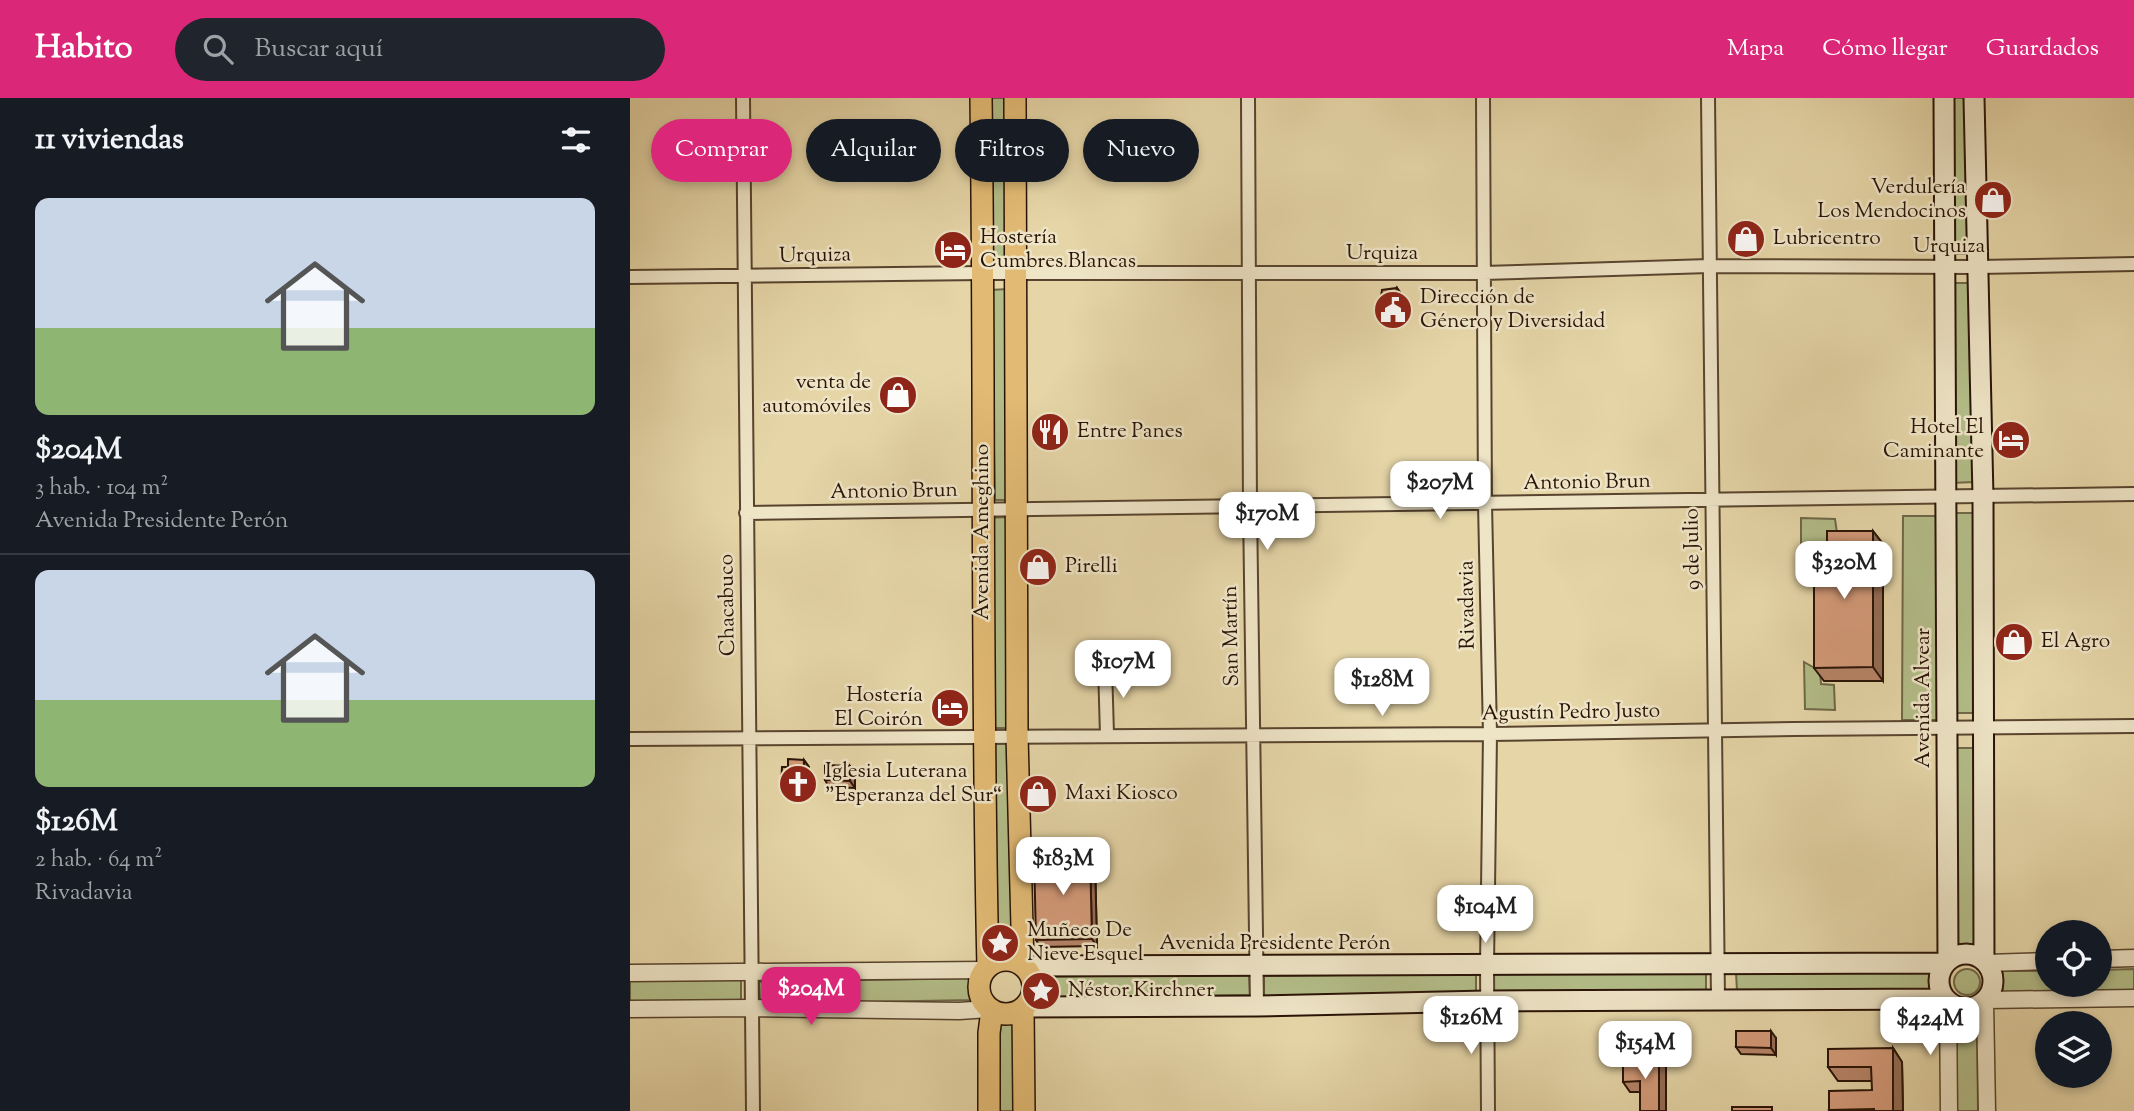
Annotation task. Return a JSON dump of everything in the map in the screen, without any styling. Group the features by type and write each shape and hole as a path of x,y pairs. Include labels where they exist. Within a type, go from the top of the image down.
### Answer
{"highway":[{"name":"Avenida Ameghino","path":"981,98 987,968"},
{"name":"Avenida Ameghino","path":"1015,98 1017,735 1023,966"},
{"path":"1003,960 1012,960 1023,966 1034,984 1030,1001 1024,1008 1007,1015 991,1010 979,993 979,984 987,968 1003,960"},
{"path":"1024,1008 1024,1111"},
{"path":"989,1111 991,1010"}],"main road":[{"name":"Avenida Alvear","path":"1944,98 1947,962"},
{"path":"1024,1008 1487,1001 1946,1000 1965,1009 1986,1001 1994,982 1985,962 1983,497 1974,98"},
{"path":"1946,1000 1939,986 1939,978 1947,962 1955,956 1969,954 1985,962"},
{"name":"Avenida Presidente Perón","path":"1023,966 1947,962"}],"street":[{"name":"Chacabuco","path":"743,98 753,1111"},
{"name":"San Martín","path":"1248,98 1252,735 1257,1006"},
{"name":"Rivadavia","path":"1483,98 1485,504 1490,734 1488,1111"},
{"name":"9 de Julio","path":"1707,98 1718,1000"},
{"name":"Urquiza","path":"630,278 983,273 1484,274 1709,266 1978,267 2134,264"},
{"name":"Antonio Brun","path":"746,513 2134,494"},
{"path":"1105,666 1107,735"},
{"name":"Agustín Pedro Justo","path":"630,739 1490,734 2134,726"},
{"path":"2112,959 2134,958"},
{"path":"1985,962 2035,961"},
{"path":"630,973 987,968"},
{"path":"1987,1111 1986,1001 2134,998"},
{"path":"1946,1000 1949,1111"},
{"path":"630,1009 991,1010"}],"green space":[{"path":"990,98 1006,98 1007,119 990,119"},
{"path":"1949,98 1971,98 1973,254 1950,254"},
{"path":"992,182 1008,182 1010,261 993,262"},
{"path":"1949,283 1971,283 1974,482 1951,483"},
{"path":"1007,289 1012,500 995,500 991,290"},
{"path":"1951,513 1973,513 1975,713 1953,713"},
{"path":"1903,516 1937,516 1937,720 1902,720"},
{"path":"1006,517 1010,728 994,728 990,518"},
{"path":"1801,518 1835,519 1837,533 1828,561 1801,548"},
{"path":"1804,662 1820,671 1821,684 1834,685 1835,710 1805,709"},
{"path":"1008,743 1012,954 996,954 991,744"},
{"path":"1952,748 1974,748 1976,947 1954,948"},
{"path":"1706,969 1706,991 1494,995 1494,973"},
{"path":"1934,969 1935,989 1737,991 1736,972"},
{"path":"1967,969 1976,973 1980,982 1976,991 1967,995 1958,991 1954,982 1958,973"},
{"path":"2134,969 2134,991 2112,991 2112,970"},
{"path":"1998,971 2035,971 2035,992 1998,993"},
{"path":"1249,973 1250,995 1038,999 1038,977"},
{"path":"1476,973 1476,994 1264,998 1264,976"},
{"path":"971,978 971,1000 760,1004 759,982"},
{"path":"741,979 741,1001 630,1003 630,981"},
{"path":"1977,1016 1978,1111 1956,1111 1955,1017"},
{"path":"996,1020 1013,1020 1014,1111 998,1111"}],"building":[{"path":"1397,288 1394,315 1378,316 1382,290"},
{"path":"1827,531 1873,531 1873,667 1814,668 1814,551 1827,551"},
{"path":"788,759 804,760 803,786 781,786 782,767 788,767"},
{"path":"825,765 850,766 850,781 825,780"},
{"path":"1090,853 1092,939 1036,940 1034,855"},
{"path":"1736,1031 1771,1031 1771,1048 1736,1047"},
{"path":"1893,1048 1893,1111 1829,1110 1829,1091 1872,1090 1871,1067 1828,1067 1828,1049"},
{"path":"1646,1055 1659,1055 1659,1111 1640,1111 1640,1081 1623,1082 1623,1061 1646,1061"},
{"path":"1732,1107 1772,1107 1772,1111 1732,1111"}],"place":[{"name":"Verdulería Los Mendocinos","path":"1993,200"},
{"name":"Lubricentro","path":"1746,239"},
{"name":"Hostería Cumbres Blancas","path":"953,250"},
{"name":"Dirección de Género y Diversidad","path":"1393,310"},
{"name":"venta de automóviles","path":"898,395"},
{"name":"Entre Panes","path":"1050,432"},
{"name":"Hotel El Caminante","path":"2011,440"},
{"name":"Pirelli","path":"1038,567"},
{"name":"El Agro","path":"2014,642"},
{"name":"Hostería El Coirón","path":"950,708"},
{"name":"Iglesia Luterana ”Esperanza del Sur“","path":"798,784"},
{"name":"Maxi Kiosco","path":"1038,794"},
{"name":"Muñeco De Nieve Esquel","path":"1000,943"},
{"name":"Néstor Kirchner","path":"1041,991"}]}
